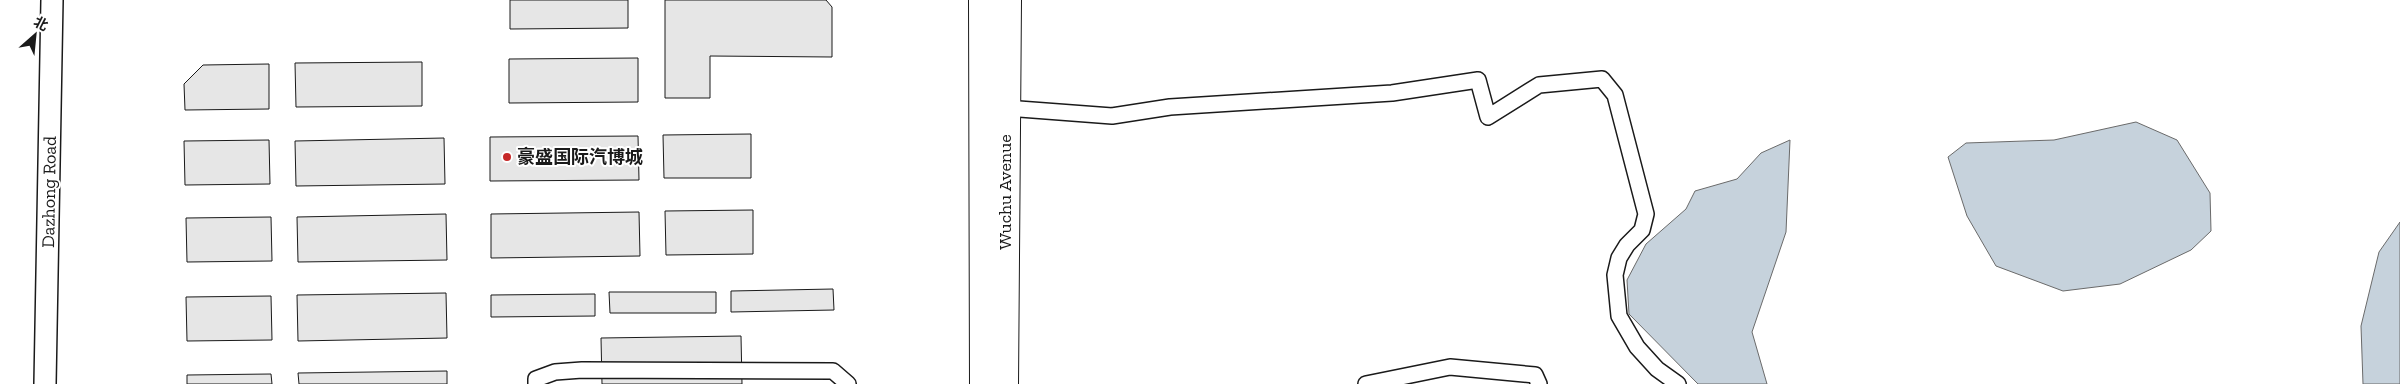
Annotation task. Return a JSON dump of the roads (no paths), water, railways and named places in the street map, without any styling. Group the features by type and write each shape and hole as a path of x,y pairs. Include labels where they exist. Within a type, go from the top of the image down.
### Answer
{"highway":[{"name":"Wuchu Avenue","path":"982,0 984,384"},
{"name":"Wuchu Avenue","path":"1004,384 1006,0"}],"street":[{"name":"Dazhong Road","path":"46,384 52,0"},
{"path":"1005,108 1112,116 1170,107 1392,93 1478,80 1488,117 1538,85 1602,79 1615,95 1646,214 1642,230 1627,245 1615,274 1619,316 1637,347 1656,369 1678,384"},
{"path":"1366,384 1450,367 1534,375 1539,384"},
{"path":"536,384 536,379 554,372 582,370 833,371 848,384"}],"place":[{"name":"豪盛国际汽博城","path":"507,157"}]}
